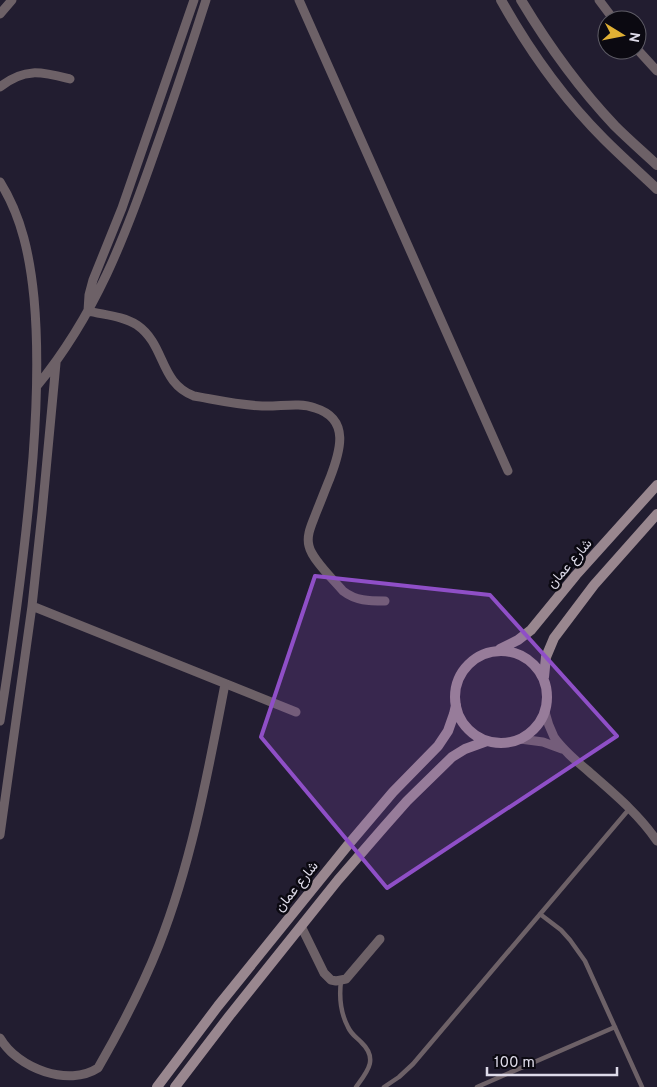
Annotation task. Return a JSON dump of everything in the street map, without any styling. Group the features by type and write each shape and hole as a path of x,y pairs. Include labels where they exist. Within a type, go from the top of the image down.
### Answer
{"main road":[{"name":"شارع عمان","path":"495,650 511,645 531,630 581,569 657,484"},
{"path":"544,678 546,657 554,638 594,585 657,514"},
{"path":"495,650 515,652 532,662 544,678 548,695 545,712 535,728 520,739 504,743 487,741 470,731 463,723 456,705 455,694 457,684 461,674 468,665 485,653 495,650"},
{"name":"شارع عمان","path":"157,1087 218,1006 342,851 393,792 438,746 448,731 456,705"},
{"name":"شارع عمان","path":"175,1087 230,1015 361,853 408,801 458,753 472,745 487,741"}],"street":[{"path":"0,14 12,0"},
{"path":"88,312 89,295 93,280 122,208 194,0"},
{"path":"37,386 56,364 68,345 88,312 115,258 178,86 206,0"},
{"path":"299,0 508,471"},
{"path":"500,0 524,40 562,91 604,139 657,189"},
{"path":"521,0 550,45 581,87 616,126 657,165"},
{"path":"646,60 657,71"},
{"path":"0,87 15,77 29,73 46,73 70,79"},
{"path":"0,182 16,213 25,242 36,321 38,353 30,501 15,625 0,721"},
{"path":"88,312 129,321 148,335 156,346 171,379 188,394 251,406 310,406 329,415 338,426 340,446 337,461 309,532 310,552 343,591 349,595 362,600 385,601"},
{"path":"0,835 32,606 56,364"},
{"path":"32,606 296,712"},
{"path":"0,1038 13,1056 30,1071 48,1080 63,1083 80,1082 88,1078 98,1068 139,991 168,922 199,815 225,684"},
{"path":"545,712 550,729 564,750 630,808 657,841"},
{"path":"520,739 543,742 564,750"},
{"path":"301,926 327,977 336,982 346,979 380,939"}],"lane":[{"path":"384,1087 399,1078 413,1064 630,808"},
{"path":"540,914 560,930 578,950 591,973 642,1087"},
{"path":"341,981 340,1001 345,1021 352,1034 364,1046 370,1060 368,1070 356,1087"},
{"path":"477,1087 615,1027"}],"highlighted area":[{"path":"315,576 490,595 617,736 387,888 261,737"}]}
